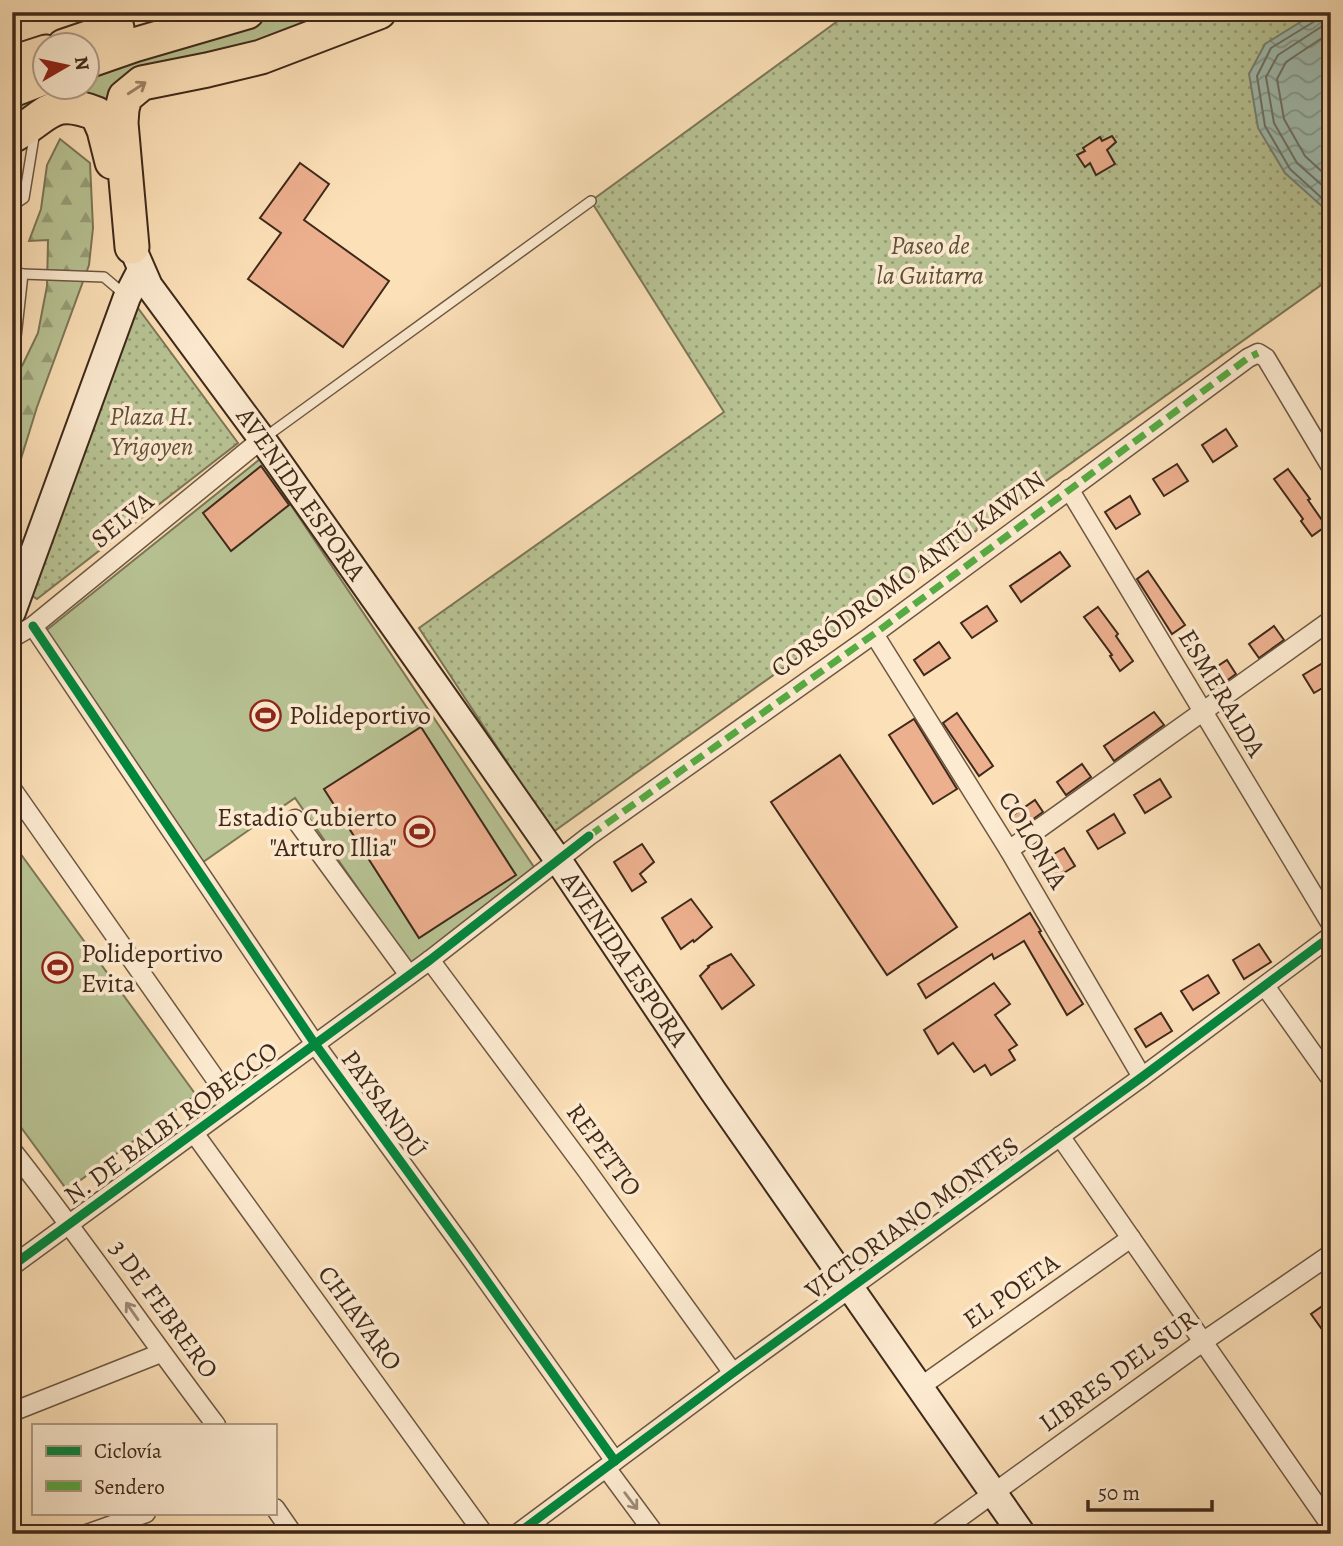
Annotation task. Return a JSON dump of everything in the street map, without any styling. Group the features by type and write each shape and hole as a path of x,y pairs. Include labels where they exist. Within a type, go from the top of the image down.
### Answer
{"highway":[{"path":"102,33 166,12"},
{"path":"102,56 247,12"},
{"path":"137,259 121,123 125,97 130,91 142,83 261,57 379,12"},
{"path":"12,63 32,57"},
{"path":"12,90 32,82"},
{"path":"25,128 53,108 85,109 97,114 104,130 137,259"}],"main road":[{"path":"23,619 137,259"},
{"name":"AVENIDA ESPORA","path":"137,259 149,286 262,439 558,860 713,1091 1022,1534"}],"street":[{"name":"CORSÓDROMO ANTÚ KAWIN","path":"589,836 874,634 1258,353 1266,358 1331,467"},
{"name":"SELVA","path":"12,638 23,619 262,439"},
{"name":"ESMERALDA","path":"1069,489 1331,923"},
{"name":"PAYSANDÚ","path":"23,619 315,1045 467,1253 655,1534"},
{"path":"1009,850 1331,620"},
{"name":"COLONIA","path":"874,634 1009,850 1142,1077"},
{"path":"12,789 233,1104"},
{"path":"295,819 409,975"},
{"name":"N. DE BALBI ROBECCO","path":"12,1266 430,960 589,836"},
{"name":"VICTORIANO MONTES","path":"517,1534 1331,936"},
{"name":"REPETTO","path":"430,960 733,1373"},
{"path":"1265,986 1331,1079"},
{"name":"CHIAVARO","path":"194,1133 484,1534"},
{"path":"1060,1136 1331,1526"},
{"name":"3 DE FEBRERO","path":"12,1150 70,1224 161,1353 215,1424"},
{"name":"EL POETA","path":"920,1387 1132,1238"},
{"name":"LIBRES DEL SUR","path":"937,1534 1204,1341 1331,1254"},
{"path":"12,1412 161,1353"},
{"path":"276,1509 293,1534"},
{"path":"86,1534 143,1514"}],"lane":[{"path":"12,206 24,198 25,128"},
{"path":"262,439 591,201"},
{"path":"12,271 23,274 104,277 127,297"},
{"path":"12,339 16,337 23,274"}],"green space":[{"path":"291,12 355,12 101,111 12,126 12,101 32,93 32,102 102,102 102,67"},
{"name":"Paseo de la Guitarra","path":"850,12 1331,12 1331,278 553,832 419,628 724,412 591,201"},
{"path":"60,139 90,163 93,228 89,265 37,407 12,488 12,373 22,366 38,333 47,286 48,240 29,241 41,209 47,165"},
{"name":"Plaza H. Yrigoyen","path":"132,300 238,443 37,599 28,593"},
{"name":"Polideportivo","path":"260,459 540,876 412,966 295,798 203,862 43,633"},
{"name":"Polideportivo Evita","path":"12,842 196,1095 67,1190 12,1115"}],"water":[{"path":"1331,12 1331,208 1325,209 1285,173 1258,128 1249,74 1265,44 1315,13"}],"building":[{"path":"1112,136 1116,142 1107,150 1115,164 1096,175 1090,163 1085,167 1077,155 1100,137 1102,141"},
{"path":"300,163 329,184 304,220 389,281 343,347 248,279 281,233 260,218"},
{"path":"1226,429 1237,446 1213,462 1202,445"},
{"path":"1177,464 1188,481 1164,496 1153,479"},
{"path":"261,466 289,505 231,551 203,513"},
{"path":"1288,469 1326,526 1312,536 1274,479"},
{"path":"1130,496 1140,514 1116,529 1105,512"},
{"path":"1060,552 1070,566 1021,602 1010,586"},
{"path":"1148,571 1185,625 1172,634 1137,579"},
{"path":"987,606 997,621 972,638 961,623"},
{"path":"1098,607 1133,661 1120,671 1110,656 1112,655 1084,617"},
{"path":"1274,626 1284,640 1259,658 1249,644"},
{"path":"939,642 950,658 924,675 914,660"},
{"path":"1331,658 1331,683 1314,693 1303,675"},
{"path":"1227,660 1236,674 1211,692 1201,677"},
{"path":"1154,712 1164,725 1114,761 1104,746"},
{"path":"957,713 993,766 979,776 943,723"},
{"path":"914,719 957,789 933,804 889,735"},
{"name":"Estadio Cubierto \"Arturo Illia\"","path":"421,727 516,875 419,938 324,789"},
{"path":"840,755 957,927 887,975 771,802"},
{"path":"1082,764 1091,777 1066,795 1057,782"},
{"path":"1160,779 1171,797 1145,813 1134,795"},
{"path":"1035,800 1043,812 1018,830 1009,818"},
{"path":"1114,814 1125,833 1098,849 1087,831"},
{"path":"642,844 654,862 640,874 646,882 632,891 614,862"},
{"path":"1064,848 1075,866 1049,882 1037,864"},
{"path":"691,899 712,927 681,949 662,918"},
{"path":"1030,913 1083,1004 1067,1015 1024,941 994,959 992,954 926,998 918,984"},
{"path":"1259,944 1271,962 1244,979 1233,960"},
{"path":"731,954 754,985 722,1009 700,976 708,966"},
{"path":"1208,975 1219,993 1193,1010 1181,991"},
{"path":"994,983 1010,1004 995,1015 1017,1045 1009,1050 1015,1060 991,1075 985,1065 974,1072 953,1043 938,1054 924,1030"},
{"path":"1161,1013 1172,1031 1146,1047 1135,1029"},
{"path":"1331,1300 1331,1342 1311,1314"}],"marked path":[{"path":"589,836 874,634 1258,353"}],"cycle path":[{"path":"33,626 315,1044 615,1461"},
{"path":"12,1266 430,960 589,836"},
{"path":"517,1534 1331,936"}],"place":[{"name":"Polideportivo","path":"266,715"},
{"name":"Estadio Cubierto \"Arturo Illia\"","path":"420,832"},
{"name":"Polideportivo Evita","path":"58,968"}]}
